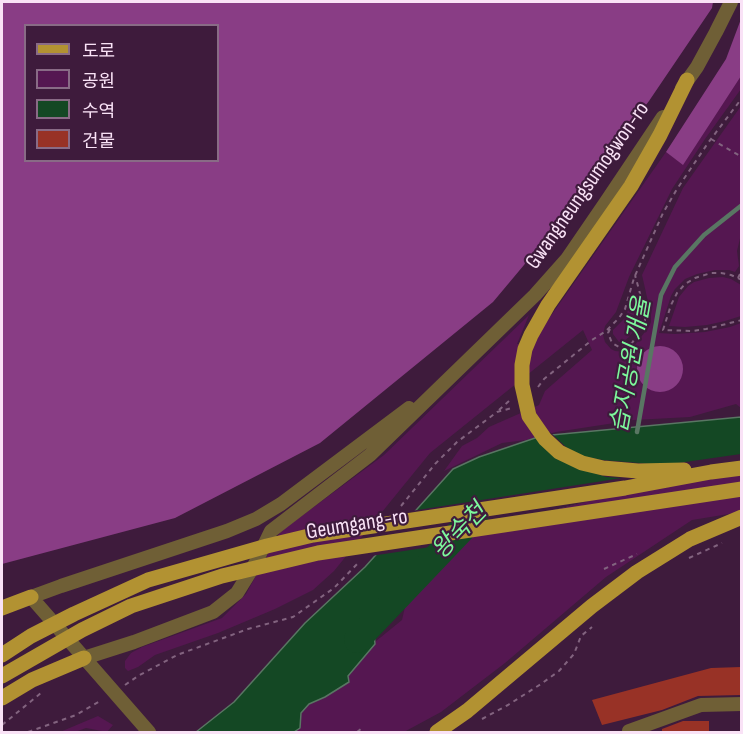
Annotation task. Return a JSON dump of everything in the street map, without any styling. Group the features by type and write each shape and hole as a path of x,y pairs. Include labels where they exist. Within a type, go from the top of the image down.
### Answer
{"main road":[{"path":"687,80 660,135 630,186 548,305 531,335 525,349 522,385 529,416 545,439 559,452 582,463 603,468 638,471 711,472"},
{"name":"Geumgang-ro","path":"2,655 31,636 148,580 267,546 313,535 625,488 741,468"},
{"name":"Geumgang-ro","path":"2,676 82,630 131,606 222,576 318,553 741,489"},
{"path":"437,732 467,711 592,606 637,572 690,539 741,517"},
{"path":"2,608 31,597"},
{"path":"2,698 32,680 84,658"}],"street":[{"name":"Gwangneungsumogwon-ro","path":"454,374 535,295 567,259 687,80 731,2"},
{"path":"149,732 31,597 227,531 255,519 281,504 454,374"},
{"path":"84,658 213,612 237,593 255,564 271,531 370,455 454,374"},
{"path":"629,732 701,705 741,704"}],"path":[{"path":"606,332 625,309 635,275 663,213 677,189 741,98"},
{"path":"711,139 741,157"},
{"path":"741,270 740,279 721,273 711,273 694,278 685,284 671,305 663,330 692,331 741,320"},
{"path":"610,327 609,338 612,343 621,348 632,343 645,324 645,312 635,275"},
{"path":"686,560 725,541"},
{"path":"479,721 542,684 559,671 574,654 581,636 599,620"},
{"path":"357,732 362,728"}],"green space":[{"path":"741,62 741,89 672,189 629,277 616,312 605,326 603,335 611,349 626,352 634,346 648,328 651,315 642,275 683,188 741,106 742,230 737,251 739,266 735,272 715,270 685,279 671,296 659,333 705,332 741,323 741,408 736,404 690,417 634,420 502,443 444,471 462,446 477,438 489,427 539,405 545,391 592,350 583,330 430,453 334,571 313,590 218,633 155,655 138,667 128,671 125,668 125,661 131,653 142,647 222,618 246,594 280,532 384,455 529,315 517,344 535,344 536,337 666,152 680,162"},
{"path":"723,277 741,285 741,316 707,325 669,326 679,297 688,286 709,278"},
{"path":"635,292 641,316 640,322 629,337 619,342 613,330 625,318"},
{"path":"741,440 741,512 692,520 606,577 505,663 441,712 404,732 264,732 402,620 414,568 463,497"},
{"path":"98,716 113,725 107,732 86,728 75,732 60,732"}],"shaded area":[{"path":"2,2 713,2 712,8 649,101 524,265 493,302 320,443 175,518 2,564"},
{"path":"741,19 741,76 683,165 666,152 726,59"},
{"path":"660,346 669,347 677,352 682,360 682,378 677,386 669,391 660,392 651,391 643,386 638,378 637,369 638,360 643,352 651,347"}],"water":[{"path":"741,417 741,459 454,536 377,612 388,619 374,634 375,644 348,676 349,682 309,704 301,713 300,728 294,732 196,732 234,702 305,623 365,567 453,469 479,457 541,436"}],"pier":[{"path":"550,432 566,447 581,456 603,460 664,465 741,454 742,462 515,520 455,539 450,544 371,556 411,511 622,478 606,477 575,466 540,433"}],"building":[{"path":"741,667 741,695 698,696 662,710 602,725 592,700 711,668"},
{"path":"683,721 709,721 709,732 662,732 662,729"}],"waterway":[{"name":"습지공원 개울","path":"637,432 661,295 675,267 704,235 742,205"},
{"name":"왕숙천","path":"357,640 475,516"}]}
